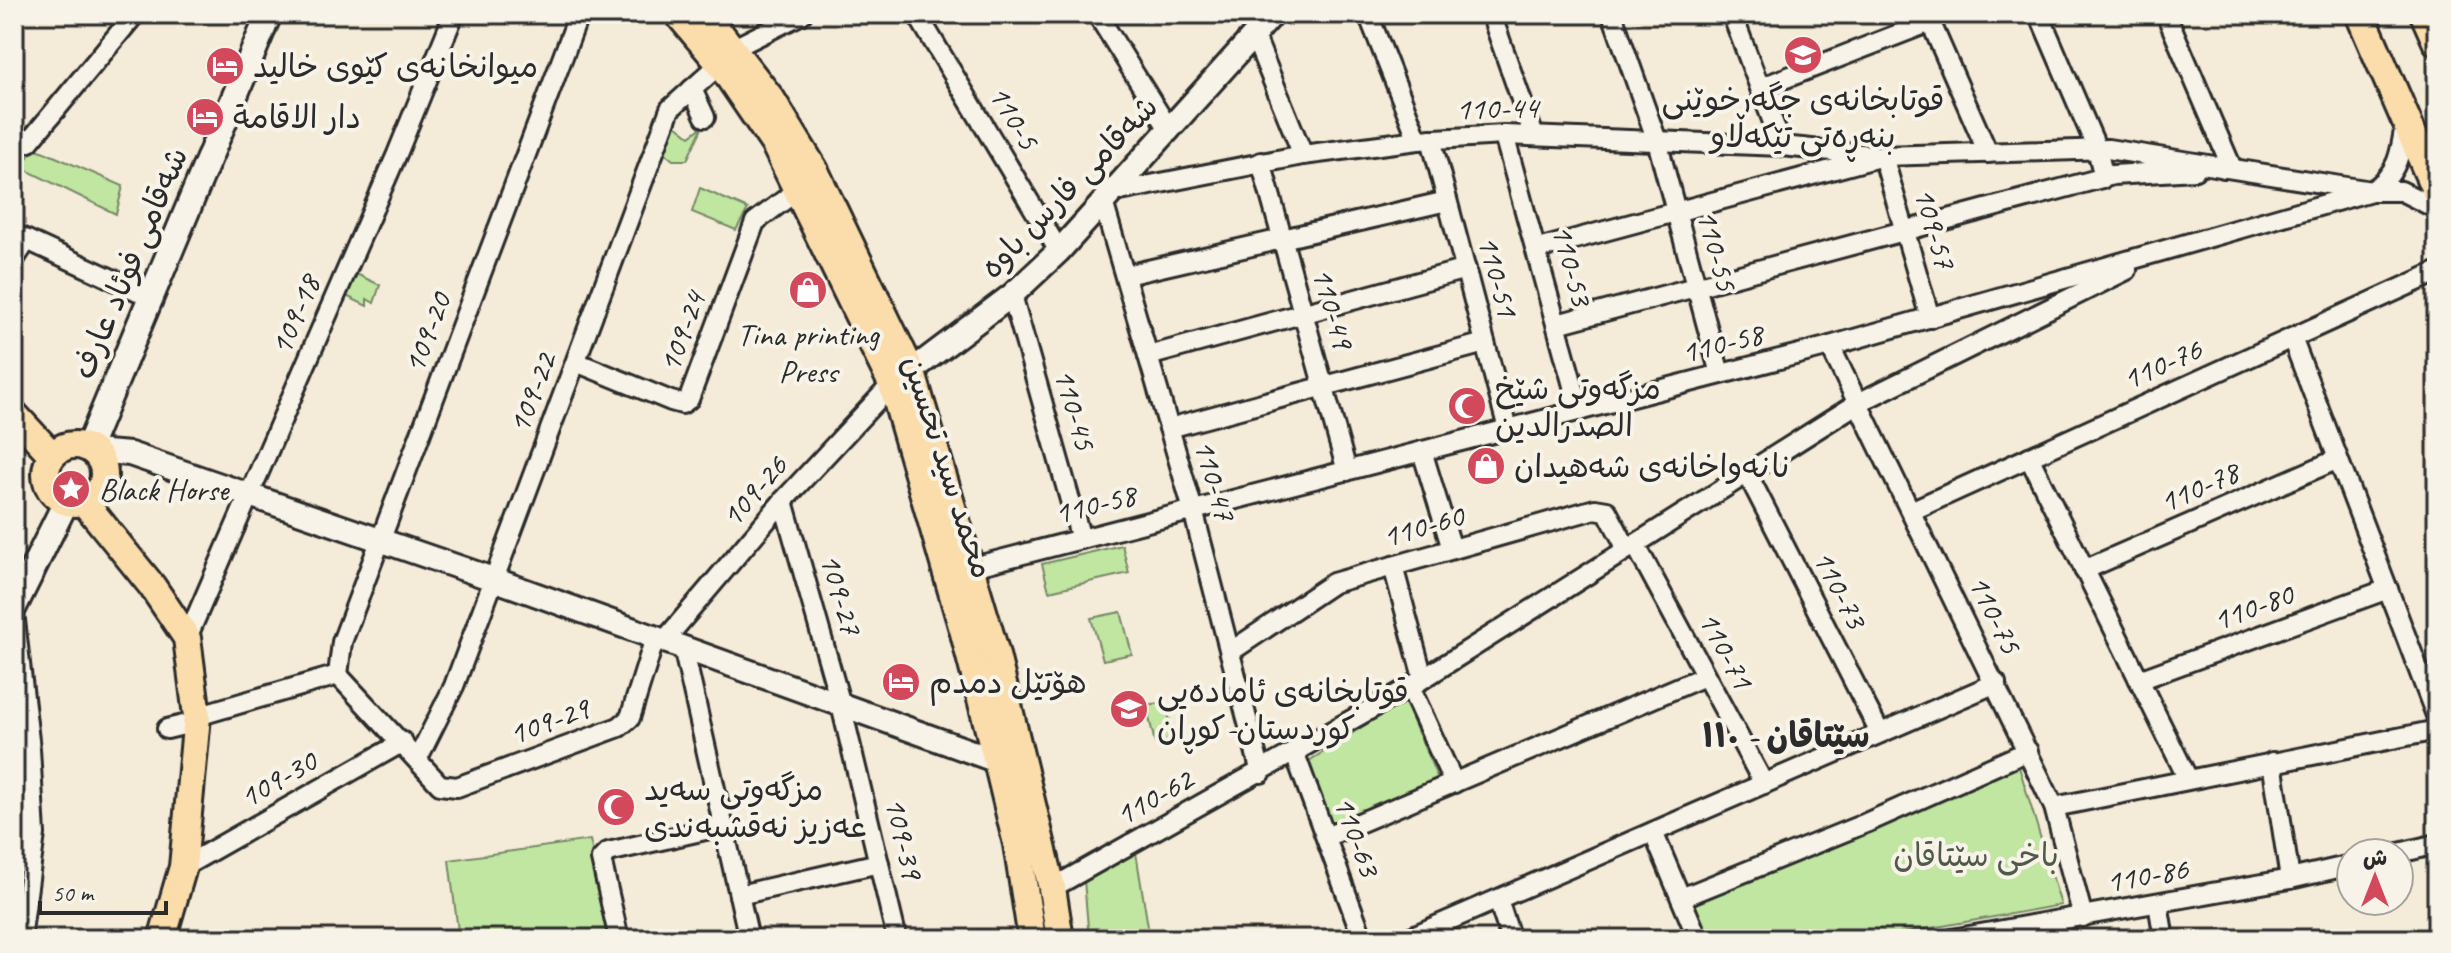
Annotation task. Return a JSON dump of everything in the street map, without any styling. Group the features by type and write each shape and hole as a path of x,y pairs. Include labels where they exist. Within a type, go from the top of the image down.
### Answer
{"highway":[{"path":"2360,14 2437,192"},
{"path":"2425,14 2437,41"}],"main road":[{"name":"شەقامی فوئاد عارف","path":"91,450 269,14"},
{"name":"محمد سید تحسین","path":"678,14 727,56 902,378 1017,844 1032,939"},
{"path":"705,14 727,56 814,169 902,378 995,651 1052,888 1060,939"},
{"path":"14,414 51,454"},
{"path":"14,609 75,502 103,484 103,466 91,450 73,445 51,454 46,469 48,486 75,502 152,586 187,638 196,719 183,867 162,939"}],"street":[{"path":"14,144 29,142 135,14"},
{"name":"109-18","path":"187,638 454,14"},
{"name":"109-20","path":"338,675 342,642 579,14"},
{"name":"109-22","path":"418,758 454,686 670,109 727,56 802,14"},
{"name":"110-5","path":"917,14 1059,251"},
{"name":"شەقامی فارس باوە","path":"902,378 1012,295 1059,251 1273,14"},
{"name":"110-51","path":"1368,14 1424,139 1447,201 1508,429"},
{"path":"1491,14 1534,136"},
{"name":"110-55","path":"1612,14 1657,141 1720,374"},
{"path":"1732,14 1782,146"},
{"path":"2039,14 2097,149 2104,178"},
{"path":"2166,14 2232,168"},
{"path":"1102,16 1170,131"},
{"path":"1760,88 1928,18 1988,153"},
{"path":"1255,37 1303,155"},
{"path":"692,89 705,117"},
{"path":"1538,249 1883,156 2097,149 2371,191 2387,180 2398,163 2406,119"},
{"name":"110-53","path":"1504,135 1538,249 1580,411"},
{"name":"110-44","path":"1110,198 1261,162 1424,139 1534,136 1782,146 1883,156"},
{"name":"109-57","path":"1883,156 1930,318"},
{"name":"110-49","path":"1261,162 1347,471"},
{"path":"1557,324 2104,178 2232,168"},
{"name":"109-24","path":"576,362 671,401 682,404 689,399 755,222 799,189"},
{"name":"110-58","path":"969,568 1830,346 2371,191 2401,191 2437,209"},
{"name":"110-47","path":"1110,198 1126,275 1193,510 1261,773"},
{"path":"1126,275 1447,201"},
{"path":"14,260 21,237 151,297"},
{"name":"110-62","path":"1052,888 1417,683 1858,403 2172,248"},
{"path":"1148,356 1466,269"},
{"name":"110-76","path":"1911,511 2437,272"},
{"name":"110-45","path":"1012,295 1081,539"},
{"path":"2054,807 2272,762 2437,719 2292,338"},
{"path":"1169,428 1485,343"},
{"name":"110-75","path":"1830,346 2054,807 2083,917"},
{"name":"109-26","path":"668,642 783,501 902,378"},
{"path":"91,450 130,454 493,579 997,761"},
{"path":"1422,451 1452,549"},
{"path":"2029,457 2188,779"},
{"name":"110-78","path":"2084,570 2338,459"},
{"name":"110-73","path":"1747,473 1880,733"},
{"name":"109-27","path":"783,501 841,705"},
{"name":"110-60","path":"1230,652 1333,583 1600,508 1610,515 1631,547"},
{"name":"110-71","path":"1631,547 1764,784"},
{"path":"1393,566 1417,683 1454,783"},
{"name":"110-80","path":"2139,680 2388,589"},
{"path":"14,609 30,749 35,834 21,939"},
{"path":"668,642 723,826 749,939"},
{"name":"109-29","path":"338,675 440,785 457,787 619,727 630,718 668,642"},
{"path":"167,729 338,675"},
{"path":"1326,837 1705,676"},
{"path":"1406,939 1996,683"},
{"name":"109-39","path":"841,705 897,939"},
{"name":"109-30","path":"183,867 403,742"},
{"path":"1681,898 1866,823 2028,751"},
{"name":"110-63","path":"1295,754 1363,939"},
{"path":"2272,762 2290,879"},
{"path":"619,939 601,859 608,852 723,826"},
{"path":"1653,832 1698,939"},
{"path":"2415,849 2437,844"},
{"path":"739,895 879,863"},
{"name":"110-86","path":"1952,939 2335,869"},
{"path":"1498,900 1511,939"},
{"path":"2158,903 2164,939"}],"green space":[{"path":"672,122 690,136 703,126 687,160 673,160 663,152"},
{"path":"35,148 123,186 116,214 20,167"},
{"path":"700,188 748,209 736,230 692,212"},
{"path":"352,272 380,285 374,303 367,299 367,306 342,294"},
{"path":"1122,545 1129,573 1049,591 1042,564"},
{"path":"1121,612 1132,654 1103,660 1091,618"},
{"path":"1404,700 1438,779 1333,827 1306,763"},
{"path":"1165,702 1175,740 1155,743 1146,705"},
{"name":"باخی سێتاقان","path":"2019,767 2061,905 1869,939 1710,939 1694,904"},
{"path":"590,840 612,939 459,939 449,860"},
{"path":"1136,853 1150,939 1089,939 1084,880"}],"place":[{"name":"قوتابخانەی جگەرخوێنی بنەڕەتی تێکەڵاو","path":"1803,55"},
{"name":"میوانخانەی کێوی خالید","path":"225,66"},
{"name":"دار الاقامة","path":"205,117"},
{"name":"Tina printing Press","path":"808,290"},
{"name":"مزگەوتی شێخ الصدرالدين","path":"1467,406"},
{"name":"نانەواخانەی شەهیدان","path":"1486,466"},
{"name":"Black Horse","path":"71,489"},
{"name":"هۆتێل دمدم","path":"901,682"},
{"name":"قوتابخانەی ئامادەیی کوردستان-کوڕان","path":"1129,709"},
{"name":"مزگەوتی سەید عەزیز نەقشبەندی","path":"616,807"}],"district":[{"name":"سێتاقان - ١١٠","path":"1786,735"}]}
